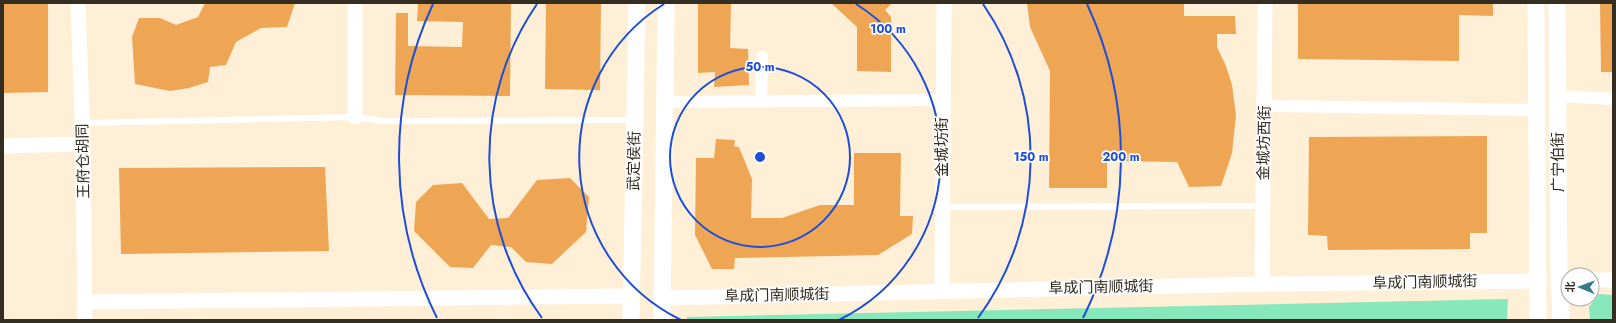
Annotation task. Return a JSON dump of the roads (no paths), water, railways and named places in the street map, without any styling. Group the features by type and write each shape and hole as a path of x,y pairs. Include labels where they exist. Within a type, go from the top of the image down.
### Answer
{"main road":[{"name":"武定侯街","path":"631,320 637,3"},
{"name":"武定侯街","path":"662,320 666,3"},
{"name":"广宁伯街","path":"1536,3 1538,320"},
{"name":"广宁伯街","path":"1557,3 1558,96 1564,267"},
{"name":"广宁伯街","path":"1561,320 1562,307"}],"street":[{"name":"王府仓胡同","path":"78,3 83,144 85,320"},
{"path":"355,3 355,117"},
{"name":"金城坊街","path":"942,291 944,3"},
{"name":"金城坊西街","path":"1262,284 1265,3"},
{"path":"761,101 762,57"},
{"path":"1558,96 1613,99"},
{"path":"665,102 943,100"},
{"path":"1265,106 1537,110"},
{"path":"3,146 83,144"},
{"path":"1600,280 1613,280"},
{"name":"阜成门南顺城街","path":"663,298 1262,284 1538,281"},
{"path":"85,302 631,296"}],"lane":[{"path":"82,123 355,117 382,121 634,120"},
{"path":"942,207 1263,206"}]}
